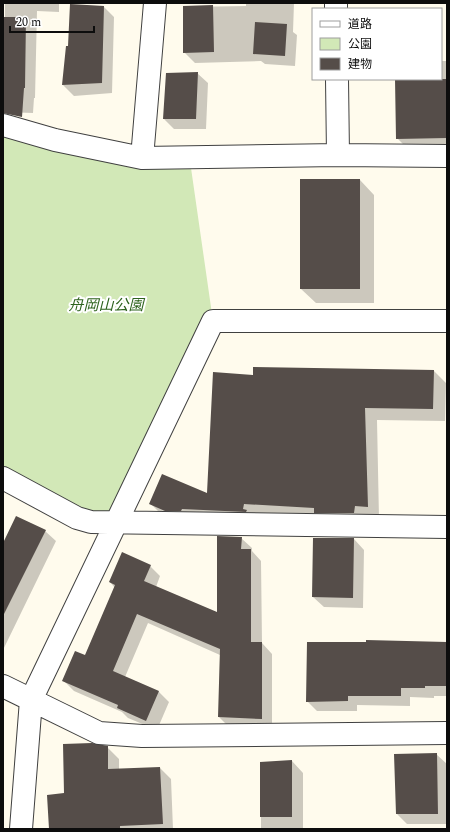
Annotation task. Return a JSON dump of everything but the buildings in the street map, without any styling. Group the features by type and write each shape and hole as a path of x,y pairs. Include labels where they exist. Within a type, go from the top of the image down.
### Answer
{"street":[{"path":"142,158 155,3"},
{"path":"337,80 338,155"},
{"path":"3,125 55,140 142,158 338,155 447,156"},
{"path":"22,829 31,700 213,321 447,321"},
{"path":"3,478 77,518 90,522 447,527"},
{"path":"3,686 99,733 142,736 447,733"}],"green space":[{"name":"舟岡山公園","path":"3,122 55,140 166,169 191,168 213,321 116,522 91,522 3,469"}]}
